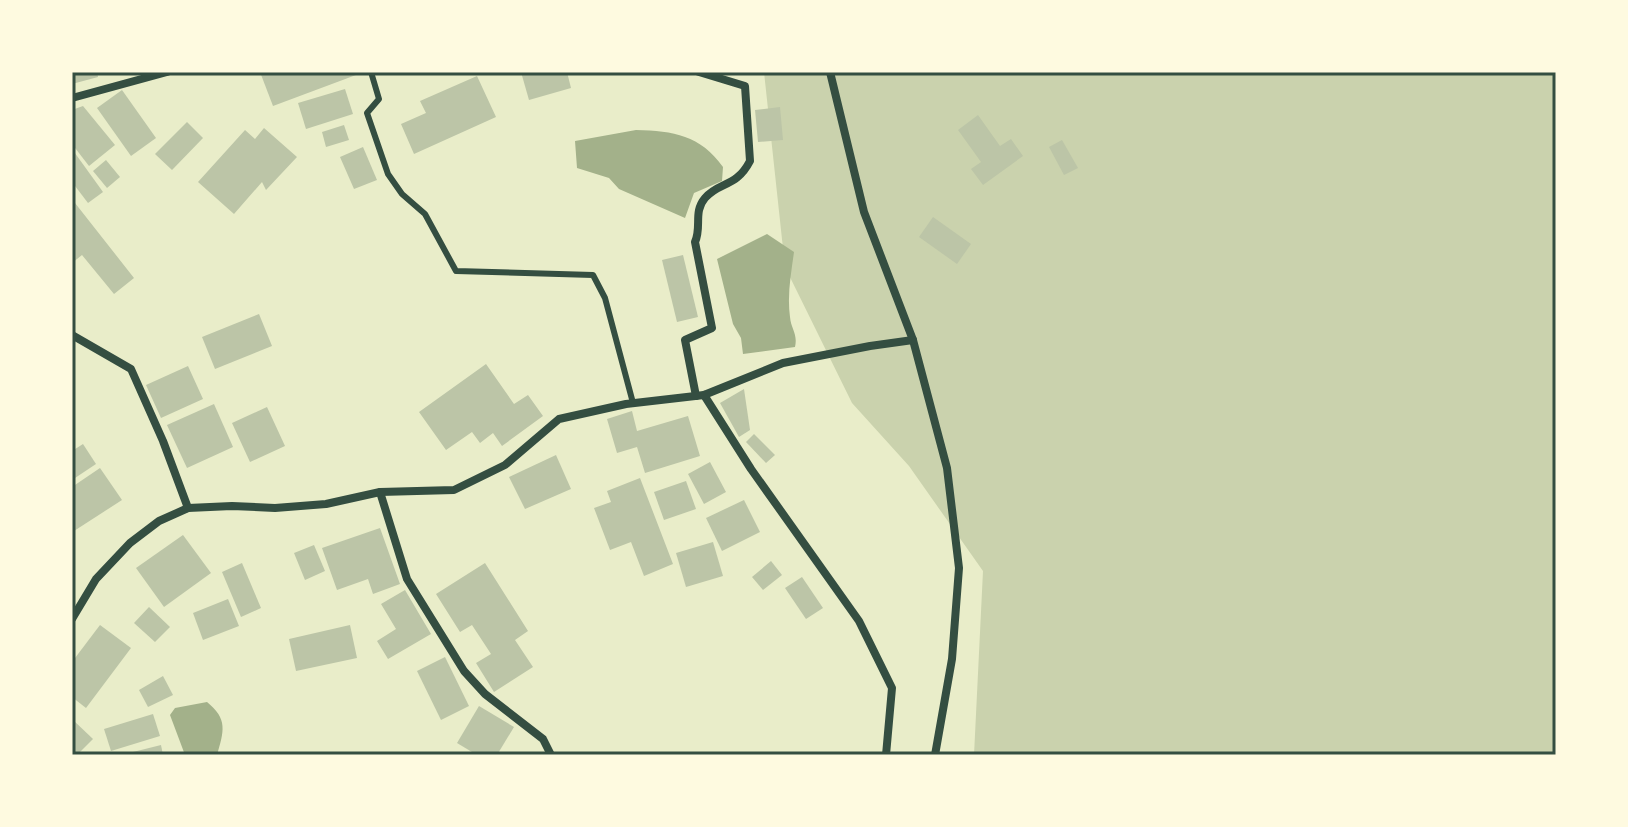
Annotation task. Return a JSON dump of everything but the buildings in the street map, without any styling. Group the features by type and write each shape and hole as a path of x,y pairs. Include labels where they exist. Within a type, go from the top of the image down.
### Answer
{"street":[{"path":"72,98 167,72"},
{"path":"699,72 745,86 750,161 745,172 734,182 703,199 697,216 699,233 695,242 712,328 685,340 700,395 859,621 892,688 886,755"},
{"path":"830,72 864,212 913,340 947,468 959,568 952,659 935,755"},
{"path":"72,335 131,369 188,508"},
{"path":"72,619 96,579 130,543 159,521 188,508 275,508 326,504 380,492 454,490 505,465 559,419 633,403 700,395 783,363 913,340"},
{"path":"380,492 407,579 464,671 485,694 543,739 551,755"}],"lane":[{"path":"371,72 379,99 367,113 388,174 402,194 425,214 456,271 593,275 605,298 633,403"}],"shaded area":[{"path":"764,72 1556,72 1556,755 974,755 983,571 909,466 852,403 785,267"},
{"path":"636,130 674,134 695,141 723,167 722,181 694,193 685,218 619,189 609,178 577,168 575,141"},
{"path":"767,234 794,252 789,301 795,347 743,354 717,259"},
{"path":"207,702 221,720 217,755 185,755 170,715 175,708"}]}
